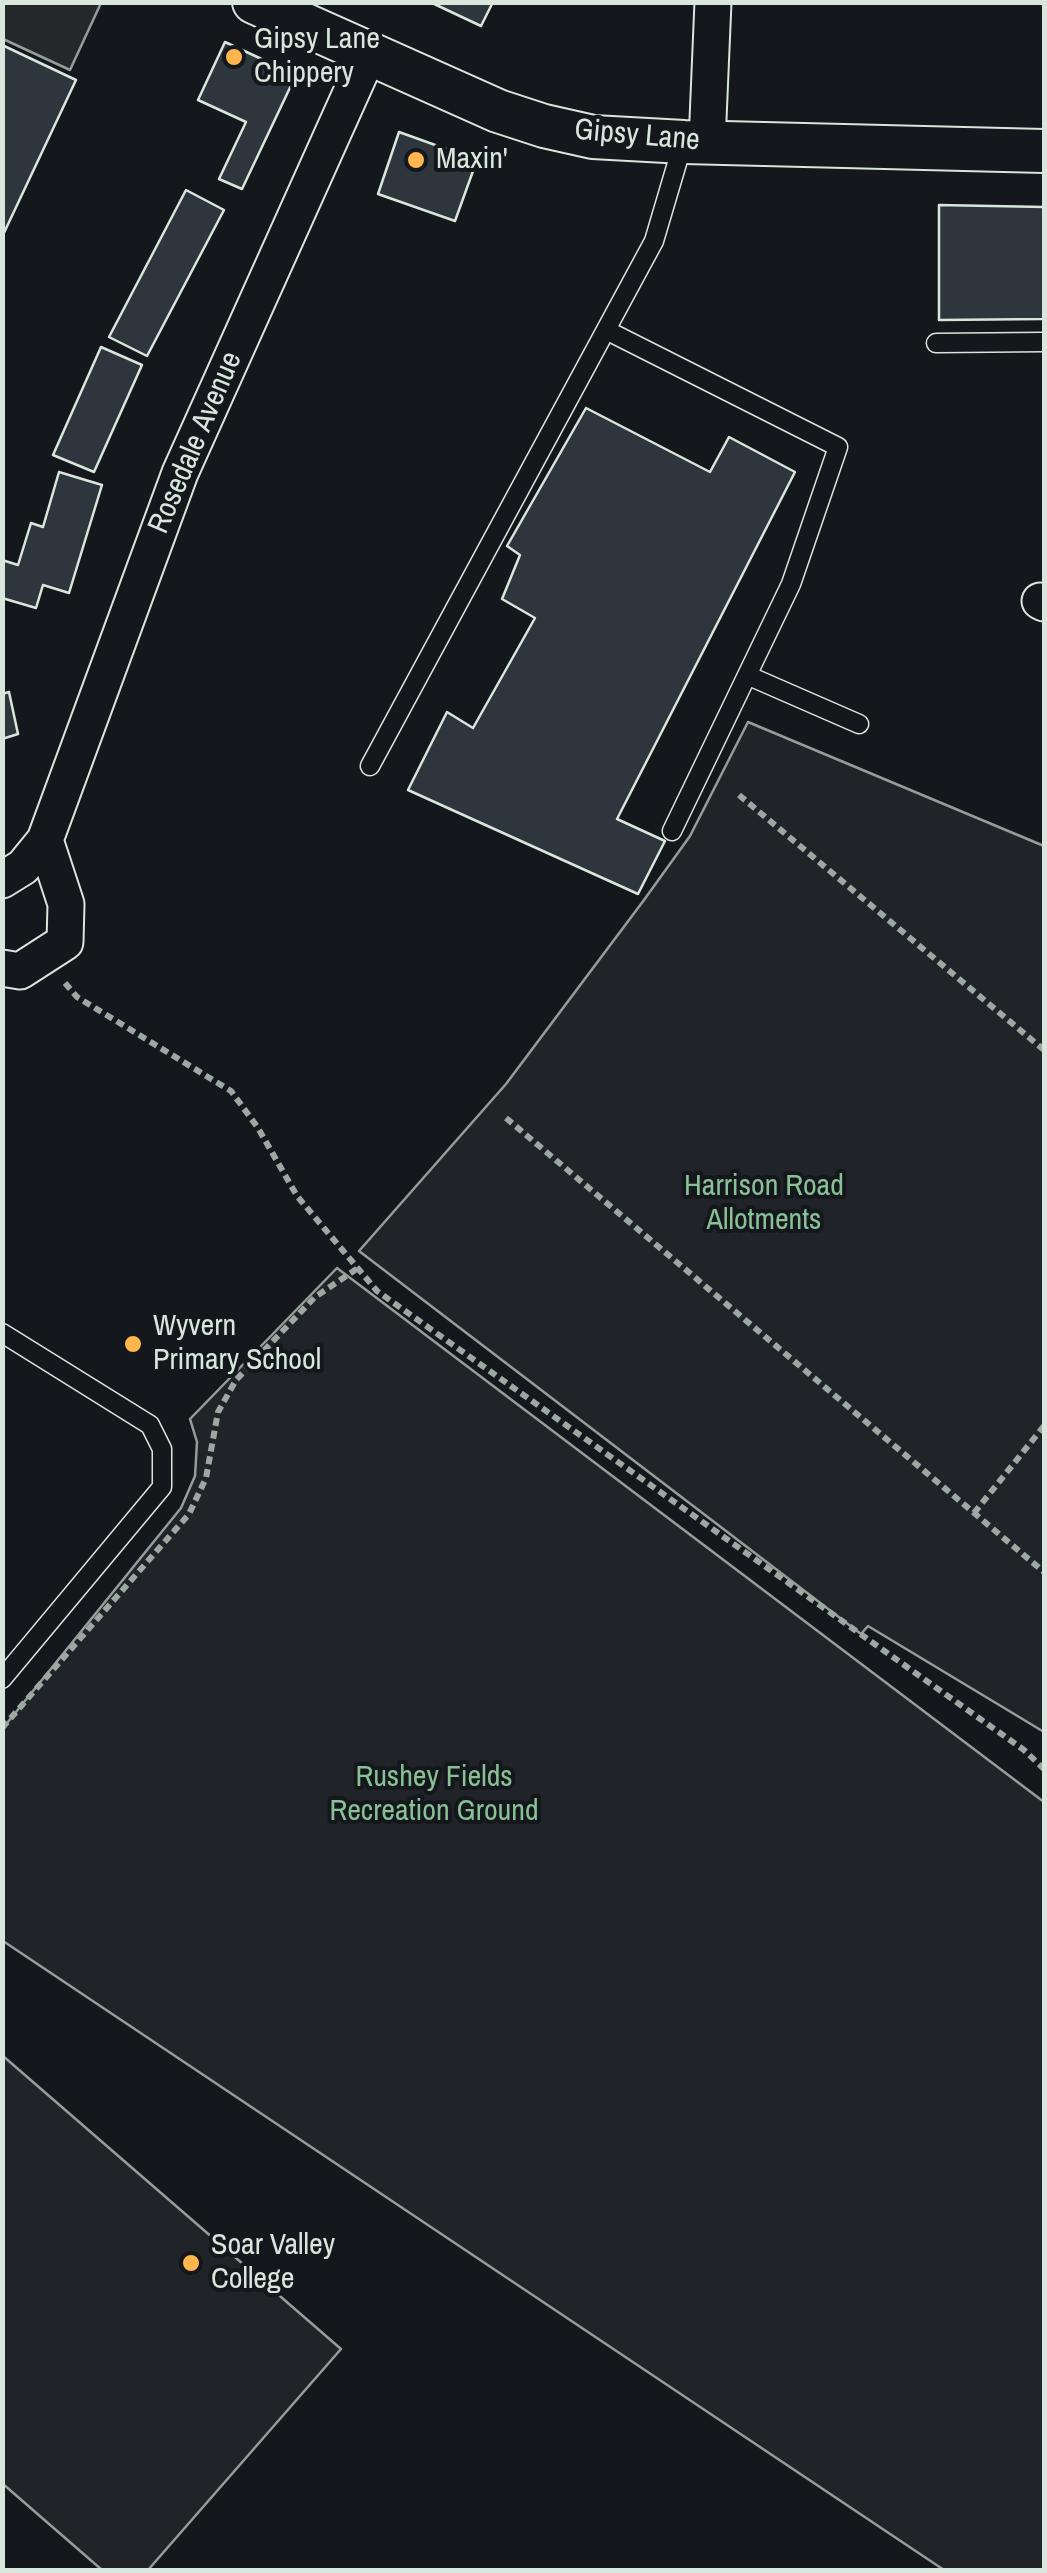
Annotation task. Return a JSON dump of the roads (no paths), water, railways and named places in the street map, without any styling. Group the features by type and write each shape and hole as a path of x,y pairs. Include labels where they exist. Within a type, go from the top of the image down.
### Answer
{"street":[{"name":"Gipsy Lane","path":"254,2 498,111 593,136 1044,151"},
{"path":"695,142 713,2"},
{"name":"Rosedale Avenue","path":"2,880 23,867 45,840 180,472 368,54"},
{"path":"2,968 20,971 64,942 66,904 45,840"}],"lane":[{"path":"370,766 654,241 695,142"},
{"path":"606,330 838,447 791,584 672,831"},
{"path":"936,343 1044,342"},
{"path":"749,676 859,724"},
{"path":"2,1333 150,1425 162,1449 162,1487 2,1679"}],"place":[{"name":"Gipsy Lane Chippery","path":"234,57"},
{"name":"Maxin'","path":"416,160"},
{"name":"Wyvern Primary School","path":"133,1344"},
{"name":"Soar Valley College","path":"191,2263"}],"park label":[{"name":"Harrison Road Allotments","path":"764,1204"},
{"name":"Rushey Fields Recreation Ground","path":"434,1795"}]}
